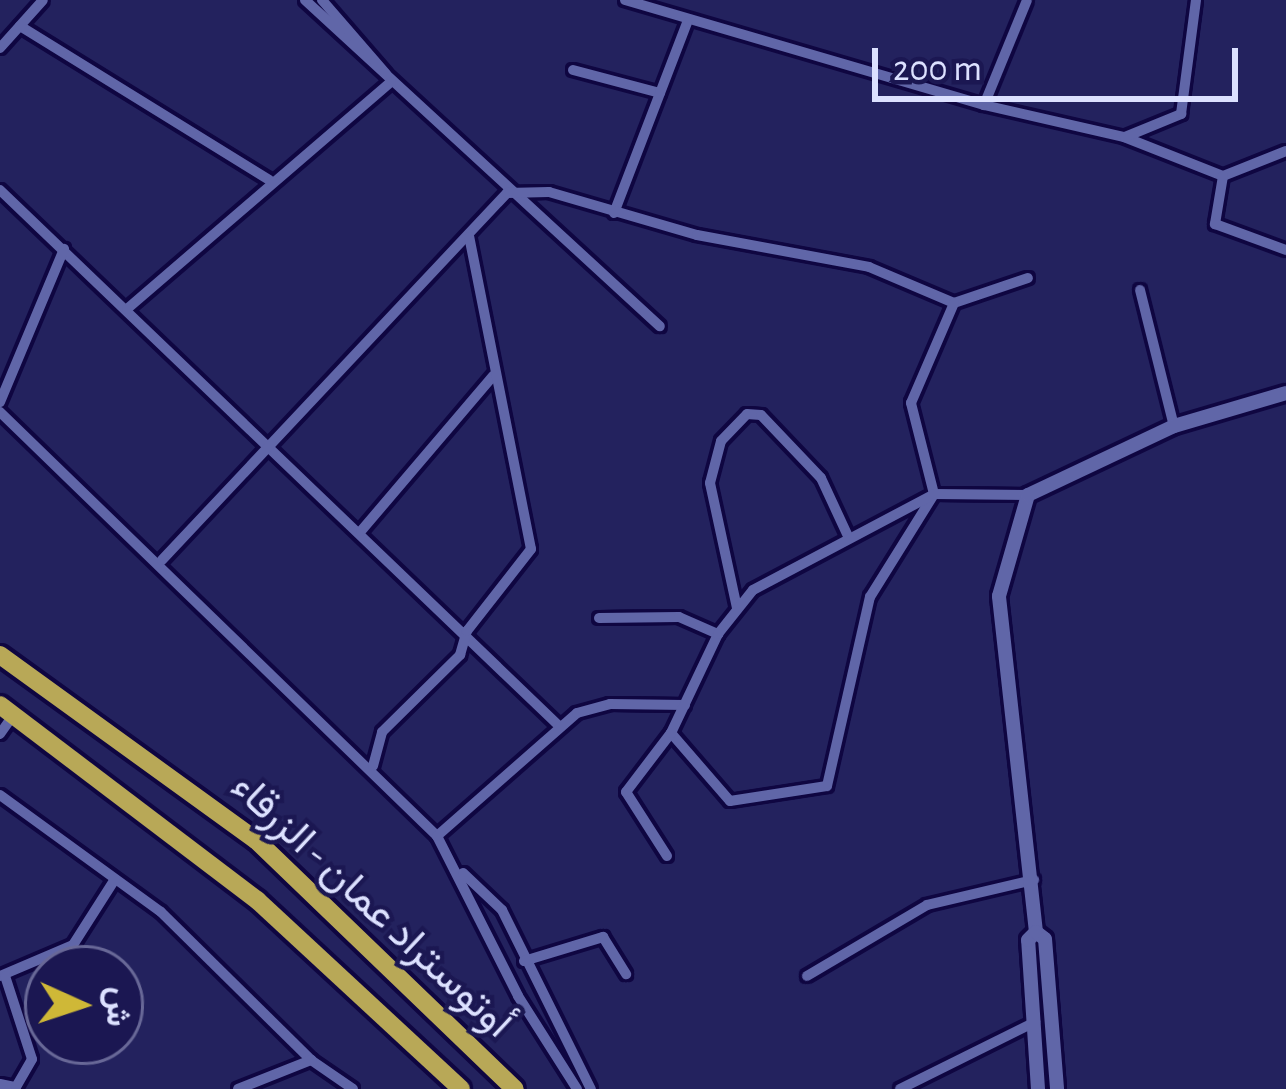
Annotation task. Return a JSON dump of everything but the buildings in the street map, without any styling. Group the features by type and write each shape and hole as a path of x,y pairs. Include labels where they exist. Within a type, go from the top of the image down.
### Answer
{"highway":[{"name":"أوتوستراد عمان - الزرقاء","path":"0,655 256,840 515,1089"},
{"name":"أوتوستراد عمان - الزرقاء","path":"7,710 257,900 460,1089"}],"street":[{"path":"0,48 43,0"},
{"path":"305,0 507,193 660,326"},
{"path":"322,0 391,82"},
{"path":"625,0 687,23 984,106 1124,137 1223,176"},
{"path":"984,106 1027,0"},
{"path":"1124,137 1181,114 1196,0"},
{"path":"614,213 687,23"},
{"path":"20,26 269,179"},
{"path":"573,70 660,93"},
{"path":"127,309 269,179 391,82"},
{"path":"1286,151 1223,176 1215,190 1218,228 1286,250"},
{"path":"0,190 466,631 557,724"},
{"path":"162,560 507,193 549,192 614,213 868,267 954,303 1028,278"},
{"path":"373,766 382,732 460,656 466,631 520,572 532,540 493,376 469,237"},
{"path":"0,402 64,249"},
{"path":"1140,290 1174,426"},
{"path":"671,733 730,801 825,788 870,596 934,494 911,403 954,303"},
{"path":"361,531 493,376"},
{"path":"668,856 626,796 671,733 718,634 737,608 774,575 847,534 934,494 1028,495 1174,426 1286,393"},
{"path":"0,412 162,560 373,766 437,836 461,872 518,996 577,1089"},
{"path":"737,608 710,482 721,442 746,414 761,415 821,478 847,534"},
{"path":"1028,495 999,596 1034,880 1036,932 1028,940 1038,1089"},
{"path":"599,617 679,616 718,634"},
{"path":"437,836 557,724 600,705 685,705"},
{"path":"0,734 7,710"},
{"path":"0,794 192,940 310,1060 353,1089"},
{"path":"461,872 497,903 591,1089"},
{"path":"0,1084 16,1087 32,1060 2,976 73,945 115,879"},
{"path":"807,976 927,905 1034,880"},
{"path":"1036,932 1045,939 1057,1089"},
{"path":"524,961 603,937 626,974"},
{"path":"900,1089 1035,1022"},
{"path":"238,1089 310,1060"}]}
